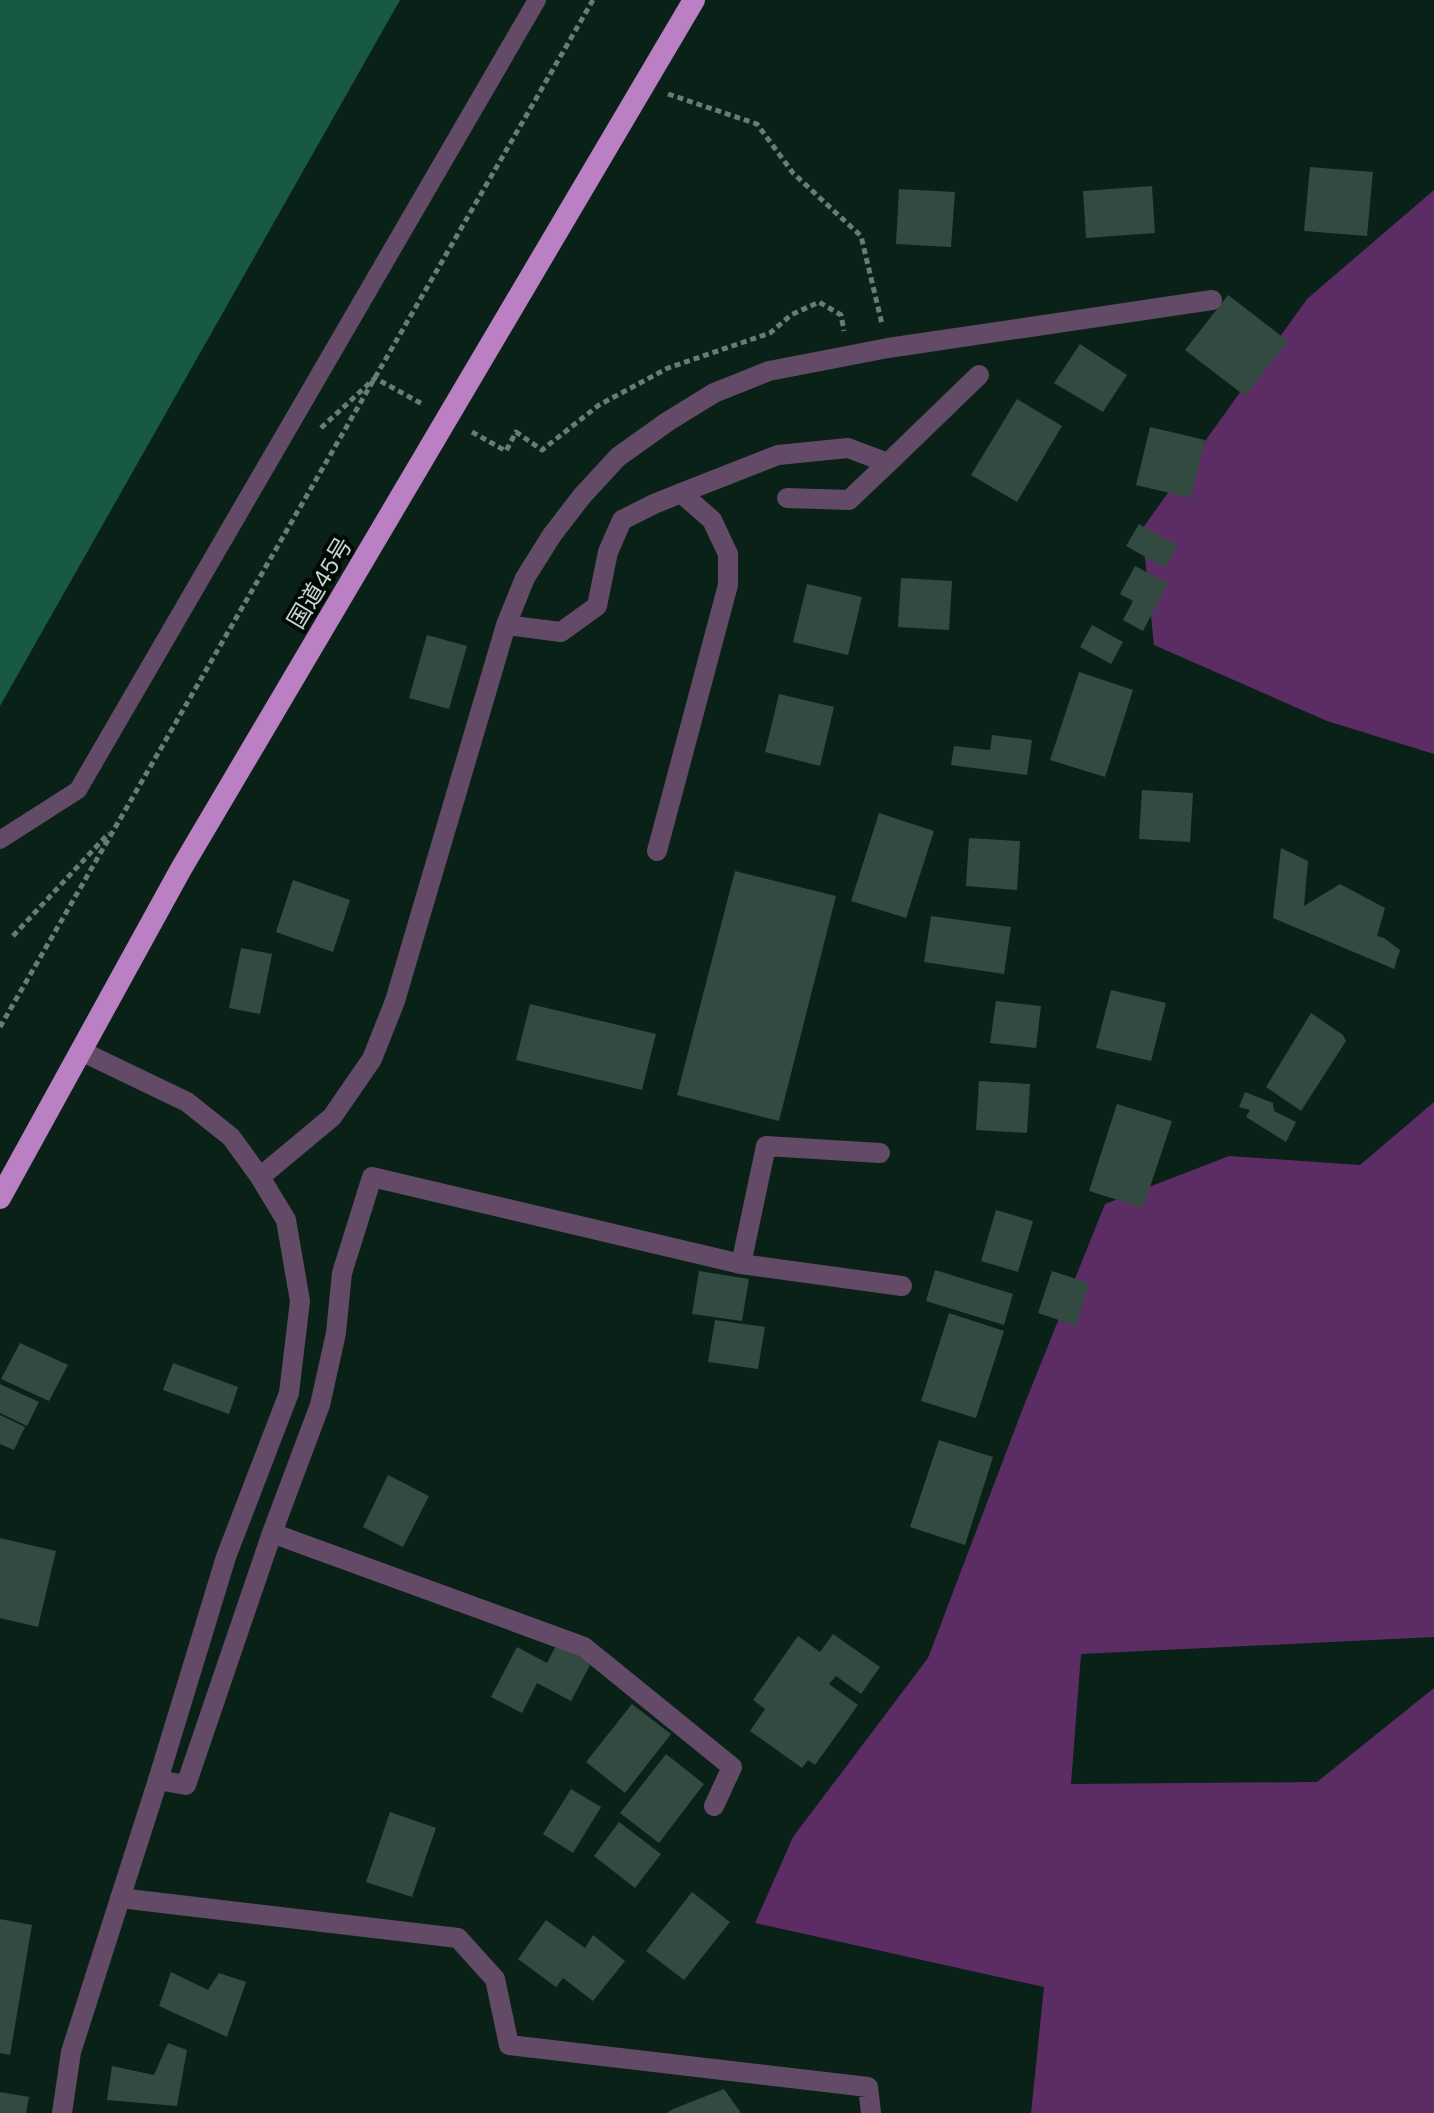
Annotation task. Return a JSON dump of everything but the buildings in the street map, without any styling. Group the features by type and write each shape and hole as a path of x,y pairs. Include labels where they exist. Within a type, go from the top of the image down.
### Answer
{"highway":[{"name":"国道45号","path":"0,1198 181,869 694,0"}],"street":[{"path":"260,1177 332,1117 372,1059 395,1001 506,625 525,578 552,535 618,457 714,393 769,371 888,348 1212,300"},
{"path":"787,498 849,500 979,375"},
{"path":"506,625 561,632 597,606 608,552 622,520 654,504 778,455 848,448 888,463"},
{"path":"657,851 728,585 728,554 712,520 681,493"},
{"path":"62,2113 71,2052 226,1557 289,1393 300,1301 286,1220 231,1137 187,1102 81,1051"},
{"path":"741,1264 766,1146 880,1153"},
{"path":"158,1780 186,1785 272,1533 320,1405 336,1333 342,1273 372,1177 741,1264 902,1286"},
{"path":"272,1533 584,1647 732,1767 714,1806"},
{"path":"120,1898 458,1938 495,1979 509,2045 868,2087 871,2113"}],"lane":[{"path":"0,840 78,790 537,0"}],"path":[{"path":"0,1027 593,0"},
{"path":"643,86 757,124 793,173 861,236 888,348"},
{"path":"375,378 506,451 516,432 542,450 599,405 668,368 770,333 791,315 819,302 841,315 849,356"},
{"path":"13,936 116,827"}],"shaded area":[{"path":"0,0 400,0 0,706"},
{"path":"1434,190 1434,754 1327,721 1154,645 1142,529 1307,299"},
{"path":"1434,1102 1434,1637 1081,1654 1071,1784 1317,1782 1434,1688 1434,2113 1031,2113 1044,1987 755,1923 793,1837 928,1658 1105,1204 1229,1156 1360,1165"}]}
